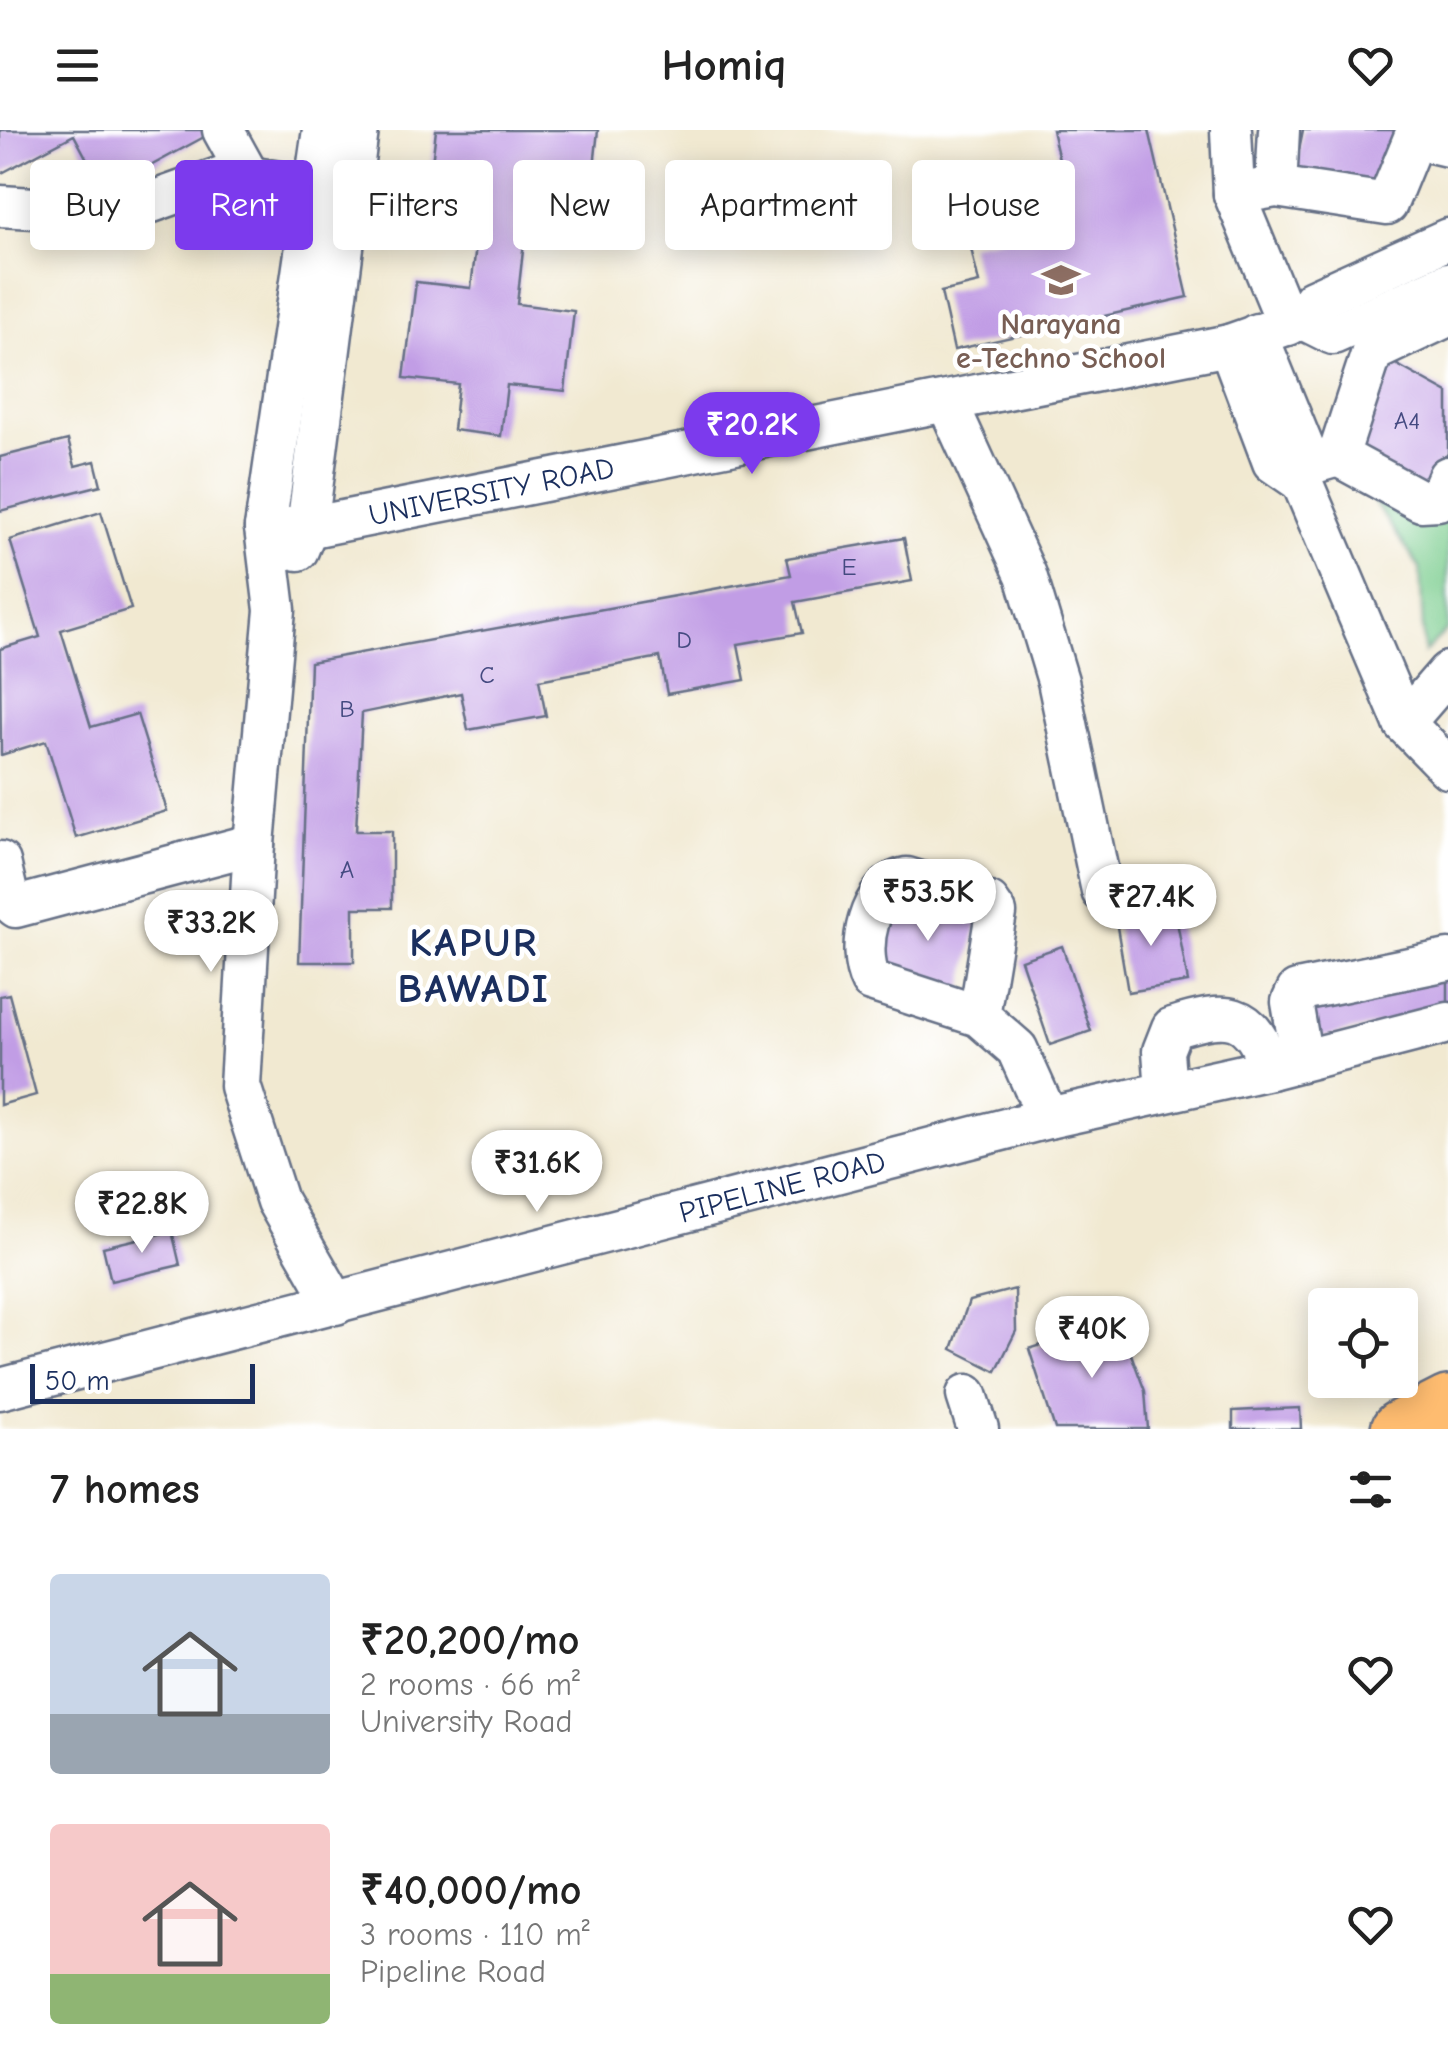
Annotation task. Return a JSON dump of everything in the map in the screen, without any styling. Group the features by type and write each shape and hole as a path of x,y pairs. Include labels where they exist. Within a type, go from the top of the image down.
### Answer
{"highway":[{"path":"1400,1429 1448,1404"}],"street":[{"path":"223,130 240,160"},
{"path":"323,130 318,188 265,528 275,610 254,844 240,1086 277,1201 336,1304"},
{"path":"275,610 307,528 358,130"},
{"path":"1231,130 1234,194 1269,331 1264,443 1273,462 1421,501 1438,500 1448,477"},
{"path":"1276,186 1279,130"},
{"path":"1234,194 1276,186 1387,204 1414,138 1448,146"},
{"path":"313,187 318,188"},
{"path":"0,206 121,212 175,193"},
{"name":"UNIVERSITY ROAD","path":"1269,331 1313,300 1448,239"},
{"name":"UNIVERSITY ROAD","path":"265,528 307,528 948,404 1269,331 1333,334 1448,283"},
{"path":"1448,316 1372,352 1308,469 1404,723 1448,768"},
{"path":"948,404 1026,575 1058,681 1102,892"},
{"path":"1404,723 1448,672"},
{"path":"0,862 9,902 16,907 254,844"},
{"path":"1286,1064 1296,991 1448,960"},
{"path":"979,1016 1017,1049 1048,1118"},
{"path":"1166,1090 1163,1051 1172,1028 1190,1023 1230,1016 1246,1022 1286,1064"},
{"name":"PIPELINE ROAD","path":"0,1389 1091,1107 1448,1023"}],"green space":[{"path":"1374,502 1448,515 1448,629 1424,653 1420,568"}],"building":[{"path":"0,130 217,130 155,163 155,160 87,160 74,135 0,174"},
{"path":"436,130 598,130 595,160 513,160 513,250 523,250 517,304 574,311 565,391 507,385 501,436 453,430 458,384 404,378 416,282 471,288 475,250 493,250 493,160 432,160"},
{"path":"1052,130 1149,130 1188,297 954,350 941,292 979,283 971,250 1075,250 1075,160 1059,160"},
{"path":"1303,130 1396,130 1382,198 1293,179"},
{"path":"1392,362 1448,393 1448,453 1423,497 1355,447"},
{"path":"68,440 75,466 95,461 101,485 0,511 0,457"},
{"path":"101,512 131,609 61,630 91,727 137,714 167,811 76,838 46,741 1,755 0,649 40,637 10,540"},
{"path":"904,538 912,581 795,602 802,633 738,644 745,680 667,694 660,657 539,680 546,716 468,730 461,693 362,713 356,831 392,831 392,908 354,908 354,962 299,962 310,662 791,575 787,558"},
{"path":"893,895 980,911 962,994 875,976"},
{"path":"1174,905 1188,982 1128,992 1115,915"},
{"path":"1062,946 1091,1031 1050,1045 1021,960"},
{"path":"1448,970 1448,1009 1306,1041 1298,1004"},
{"path":"9,994 36,1095 0,1105 0,996"},
{"path":"172,1231 180,1265 111,1281 103,1247"},
{"path":"1015,1289 1016,1331 996,1371 952,1349 969,1301"},
{"path":"1118,1320 1145,1391 1148,1429 1055,1429 1029,1349"},
{"path":"1300,1408 1301,1429 1233,1429 1233,1411"}],"place":[{"name":"Narayana e-Techno School","path":"1061,280"}],"district":[{"name":"KAPUR BAWADI","path":"474,966"}]}
